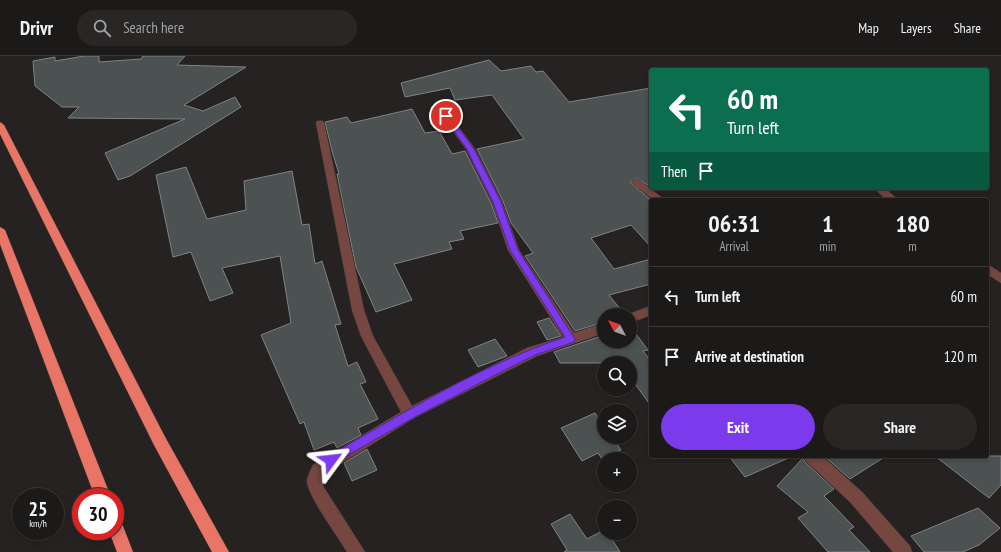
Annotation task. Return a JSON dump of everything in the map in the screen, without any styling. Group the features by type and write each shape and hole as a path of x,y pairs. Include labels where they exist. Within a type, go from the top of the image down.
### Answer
{"highway":[{"path":"0,125 159,440 221,552"},
{"path":"0,230 100,488"},
{"path":"120,540 125,552"}],"street":[{"path":"438,105 470,149 497,202 514,250 571,339"},
{"path":"320,123 358,310 367,336 409,414"},
{"path":"636,182 657,198"},
{"path":"881,190 891,198"},
{"path":"989,270 1001,279"},
{"path":"637,315 649,311"},
{"path":"357,552 316,488 315,479 318,470 409,414 532,352 597,330"},
{"path":"813,458 856,497 904,552"}],"building":[{"path":"84,56 99,56 99,62 141,59 143,56 185,56 177,65 246,67 184,105 203,111 235,97 241,107 130,176 118,180 105,153 185,119 68,118 79,107 62,107 35,86 33,61 55,57 55,61"},
{"path":"489,60 501,71 531,66 536,72 543,71 569,102 649,88 649,186 636,178 630,182 649,198 649,245 631,225 591,238 614,269 649,260 649,285 609,295 619,308 597,308 597,324 575,331 525,256 533,253 511,223 503,201 477,149 524,139 492,95 455,100 450,88 405,97 401,83"},
{"path":"412,109 425,133 439,131 452,154 465,151 491,203 498,223 460,231 464,239 449,242 452,249 394,264 412,300 376,312 356,267 337,174 339,174 325,122 347,117 351,123"},
{"path":"186,167 207,219 246,210 244,181 292,171 302,225 309,224 315,264 322,261 341,324 335,325 348,366 357,362 366,382 360,384 378,419 358,428 361,435 337,448 334,442 314,450 304,422 300,424 261,335 291,323 280,256 222,268 233,293 210,301 191,252 173,257 156,175"},
{"path":"549,318 561,336 547,340 537,322"},
{"path":"637,335 648,350 643,351 649,358 649,403 637,387 637,356 597,356 597,363 560,363 554,352 597,337 597,348 637,348"},
{"path":"495,339 507,356 478,367 468,350"},
{"path":"595,413 597,416 597,444 617,444 621,450 617,452 597,452 597,454 582,461 561,428"},
{"path":"367,449 377,470 352,481 344,463"},
{"path":"989,456 1001,456 1001,485 989,498 938,458 989,458"},
{"path":"731,458 788,458 745,477"},
{"path":"803,458 805,462 834,489 824,496 854,527 849,530 870,552 828,552 798,518 808,512 777,486"},
{"path":"826,458 883,458 850,479"},
{"path":"978,508 1000,528 979,545 963,552 924,552 911,536"},
{"path":"570,514 587,539 597,534 597,540 612,540 620,552 564,552 567,550 551,524"}],"route":[{"path":"331,460 409,414 498,369 532,352 571,339 536,282 526,271 514,250 497,202 477,162 470,149 446,116"}]}
